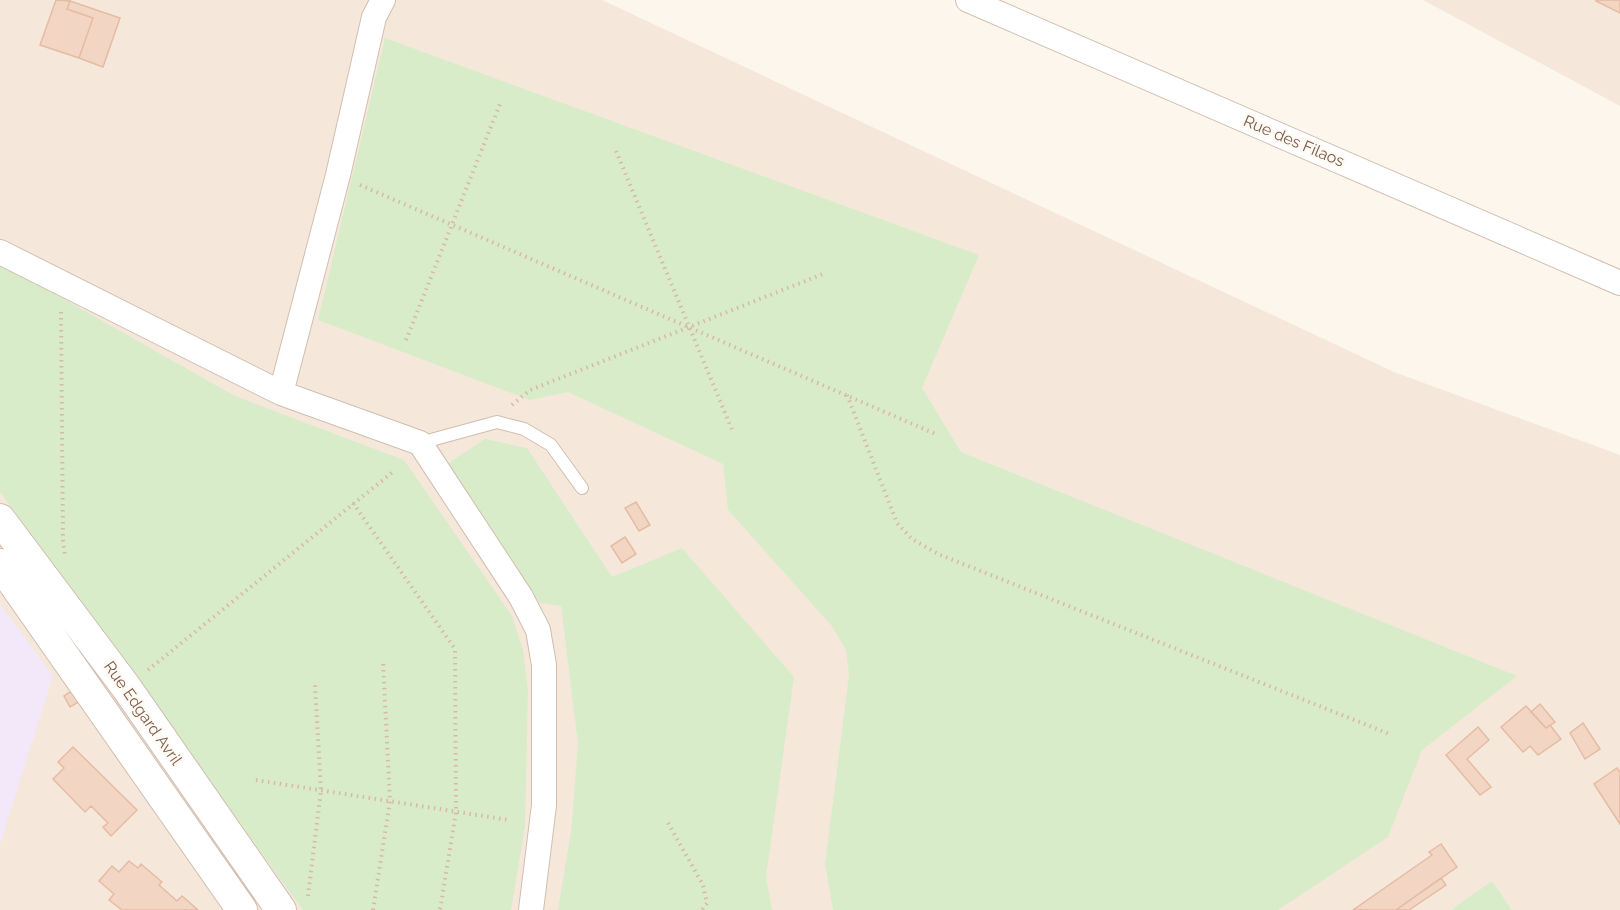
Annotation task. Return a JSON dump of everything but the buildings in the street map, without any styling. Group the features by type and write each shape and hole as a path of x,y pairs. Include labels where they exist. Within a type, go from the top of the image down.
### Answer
{"street":[{"path":"281,393 338,175 374,18 384,0"},
{"name":"Rue des Filaos","path":"968,0 1620,283"},
{"path":"0,252 281,393 420,442 521,597 538,630 544,665 544,805 531,910"},
{"name":"Rue Edgard Avril","path":"0,519 126,687 281,910"},
{"name":"Rue Edgard Avril","path":"0,564 242,910"}],"lane":[{"path":"420,442 497,422 524,429 551,445 582,488"}],"path":[{"path":"406,340 500,104"},
{"path":"616,151 733,432"},
{"path":"338,175 938,435"},
{"path":"497,422 514,402 530,390 823,274"},
{"path":"61,284 65,560"},
{"path":"847,395 897,523 912,539 938,554 1392,735"},
{"path":"126,687 394,471"},
{"path":"354,504 455,649 456,812 440,910"},
{"path":"374,910 390,801 383,662"},
{"path":"308,896 321,790 315,685"},
{"path":"256,780 509,820"},
{"path":"668,823 704,885 707,903 702,910"}],"shaded area":[{"path":"0,0 602,0 1394,372 1620,455 1620,910 0,910"},
{"path":"1423,0 1620,0 1620,106"},
{"path":"0,604 53,676 0,844"}],"green space":[{"path":"385,38 979,255 922,388 961,452 1517,676 1422,750 1388,837 1278,910 833,910 825,864 849,675 846,650 832,626 728,510 723,464 568,392 530,400 318,320"},
{"path":"0,263 235,396 404,460 512,616 523,650 528,690 525,826 511,910 303,910 0,492"},
{"path":"485,439 527,448 612,577 682,548 794,677 766,877 772,910 558,910 571,832 578,744 561,606 540,603 447,464"},
{"path":"1492,881 1512,910 1451,910"}]}
